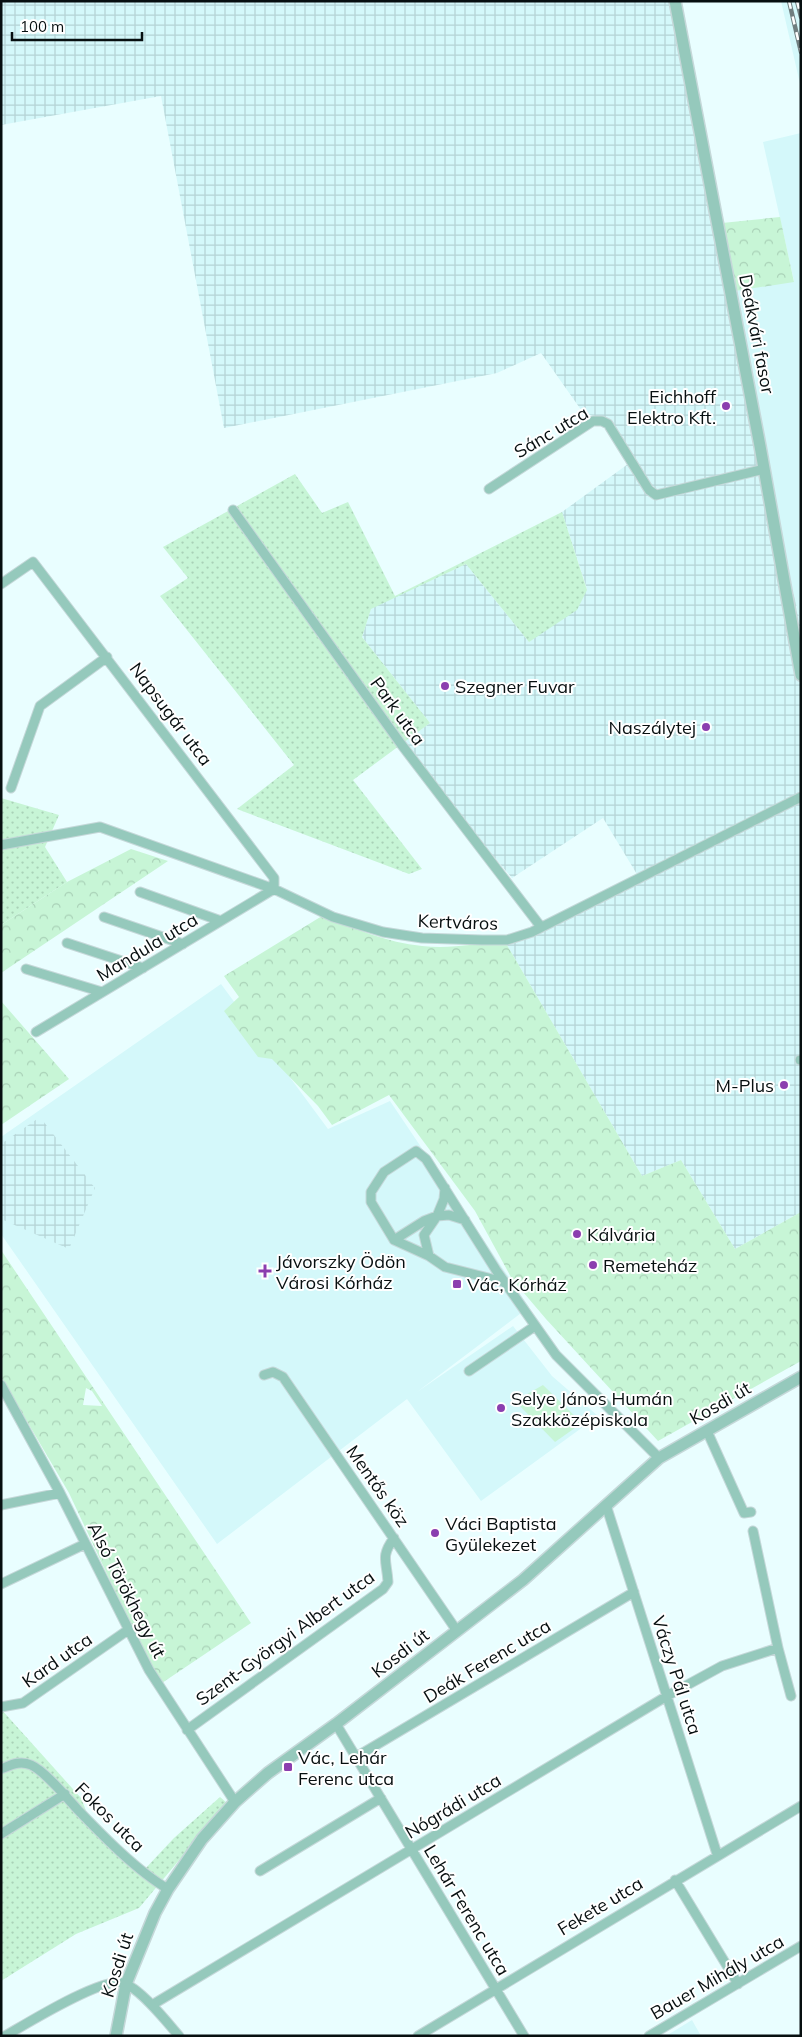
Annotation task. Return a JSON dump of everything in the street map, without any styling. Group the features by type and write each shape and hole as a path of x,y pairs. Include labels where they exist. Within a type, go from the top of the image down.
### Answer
{"street":[{"name":"Deákvári fasor","path":"675,1 801,675"},
{"name":"Sánc utca","path":"489,489 593,421 602,420 608,424 649,490 656,495 764,469"},
{"name":"Park utca","path":"233,510 401,744 541,927"},
{"name":"Napsugár utca","path":"1,584 33,562 274,878 274,889"},
{"path":"11,788 40,706 107,657"},
{"name":"Kertváros","path":"1,845 100,828 274,889 348,922 383,932 422,938 507,940 541,927 801,797"},
{"name":"Mandula utca","path":"36,1032 274,889"},
{"path":"140,892 220,921"},
{"path":"104,917 183,944"},
{"path":"66,943 143,968"},
{"path":"26,969 102,992"},
{"path":"504,1282 445,1267 429,1256 394,1240 371,1202 371,1192 384,1172 416,1151 426,1159 504,1282 535,1326 567,1367 659,1458"},
{"path":"429,1256 424,1235 437,1216 444,1199 445,1187"},
{"path":"394,1240 437,1216 449,1215 465,1220"},
{"path":"469,1371 535,1326"},
{"name":"Mentős köz","path":"264,1376 273,1372 283,1377 458,1631"},
{"name":"Kosdi út","path":"116,2036 126,1984 143,1937 168,1889 202,1839 235,1802 274,1769 336,1724 523,1580 659,1458 801,1377"},
{"name":"Alsó Törökhegy út","path":"1,1385 4,1398 60,1493 149,1670 235,1802"},
{"path":"707,1431 744,1513 752,1512"},
{"path":"1,1504 60,1493"},
{"name":"Váczy Pál utca","path":"606,1505 717,1854"},
{"path":"753,1531 778,1648 791,1696"},
{"name":"Szent-Györgyi Albert utca","path":"187,1730 383,1589 388,1582 384,1558 386,1549 394,1538"},
{"path":"1,1584 85,1544"},
{"name":"Deák Ferenc utca","path":"356,1757 634,1592"},
{"name":"Kard utca","path":"1,1707 23,1703 128,1630"},
{"name":"Nógrádi utca","path":"152,2005 667,1696 722,1666 778,1648"},
{"name":"Lehár Ferenc utca","path":"336,1724 524,2036"},
{"name":"Fokos utca","path":"1,1769 19,1762 32,1765 65,1794 79,1810 140,1868 168,1889"},
{"path":"1,1834 65,1794"},
{"path":"260,1871 381,1798"},
{"name":"Fekete utca","path":"418,2036 717,1854 801,1806"},
{"path":"675,1880 738,1984"},
{"name":"Bauer Mihály utca","path":"649,2036 801,1946"},
{"path":"4,2036 89,1991 113,1982 126,1984 152,2005 179,2036"}],"shaded area":[{"path":"1,1 680,1 764,469 801,625 801,1212 735,1249 681,1160 642,1176 504,940 641,881 603,818 512,878 399,745 430,723 362,637 371,608 466,564 529,642 587,589 562,512 628,464 601,417 584,414 541,353 497,373 224,428 161,96 1,125"},
{"path":"781,1 801,1 801,88"},
{"path":"801,133 801,625 764,469 728,292 794,281 763,142"},
{"name":"Jávorszky Ödön Városi Kórház","path":"221,984 328,1129 390,1101 529,1307 417,1392 513,1326 552,1376 598,1416 481,1501 407,1399 217,1544 1,1234 1,1137"},
{"path":"40,1117 95,1188 69,1249 1,1219 1,1144"},
{"path":"692,2020 701,2036 666,2036"}],"green space":[{"path":"780,217 794,282 735,291 722,223"},
{"path":"295,474 322,513 348,502 395,596 562,512 587,590 577,610 529,642 466,564 371,609 362,637 430,723 353,780 422,869 409,874 237,809 294,765 160,596 188,578 163,547"},
{"path":"1,798 59,815 45,847 67,882 1,925"},
{"path":"131,849 168,861 1,973 1,925 67,882"},
{"path":"322,916 371,934 409,944 432,947 504,940 642,1176 681,1160 735,1249 801,1212 801,1361 658,1441 546,1319 512,1279 475,1211 389,1095 332,1125 318,1106 272,1059 258,1057 224,1011 239,997 224,976"},
{"path":"1,1001 69,1079 1,1125"},
{"path":"1,1250 251,1623 159,1685 69,1493 1,1377","holes":["86,1388 92,1391 102,1406 83,1405"]},
{"path":"543,1385 582,1423 555,1442 515,1401"},
{"path":"1,1709 81,1798 87,1813 144,1870 174,1838 220,1797 227,1803 139,1908 76,1934 1,1981"}],"railway":[{"path":"789,1 801,52"},
{"path":"797,1 801,17"}],"place":[{"name":"Eichhoff Elektro Kft.","path":"726,406"},
{"name":"Szegner Fuvar","path":"445,686"},
{"name":"Naszálytej","path":"706,727"},
{"name":"M-Plus","path":"784,1085"},
{"name":"Kálvária","path":"577,1234"},
{"name":"Remeteház","path":"593,1265"},
{"name":"Jávorszky Ödön Városi Kórház","path":"265,1271"},
{"name":"Vác, Kórház","path":"457,1284"},
{"name":"Selye János Humán Szakközépiskola","path":"501,1408"},
{"name":"Váci Baptista Gyülekezet","path":"435,1533"},
{"name":"Vác, Lehár Ferenc utca","path":"288,1767"}]}
